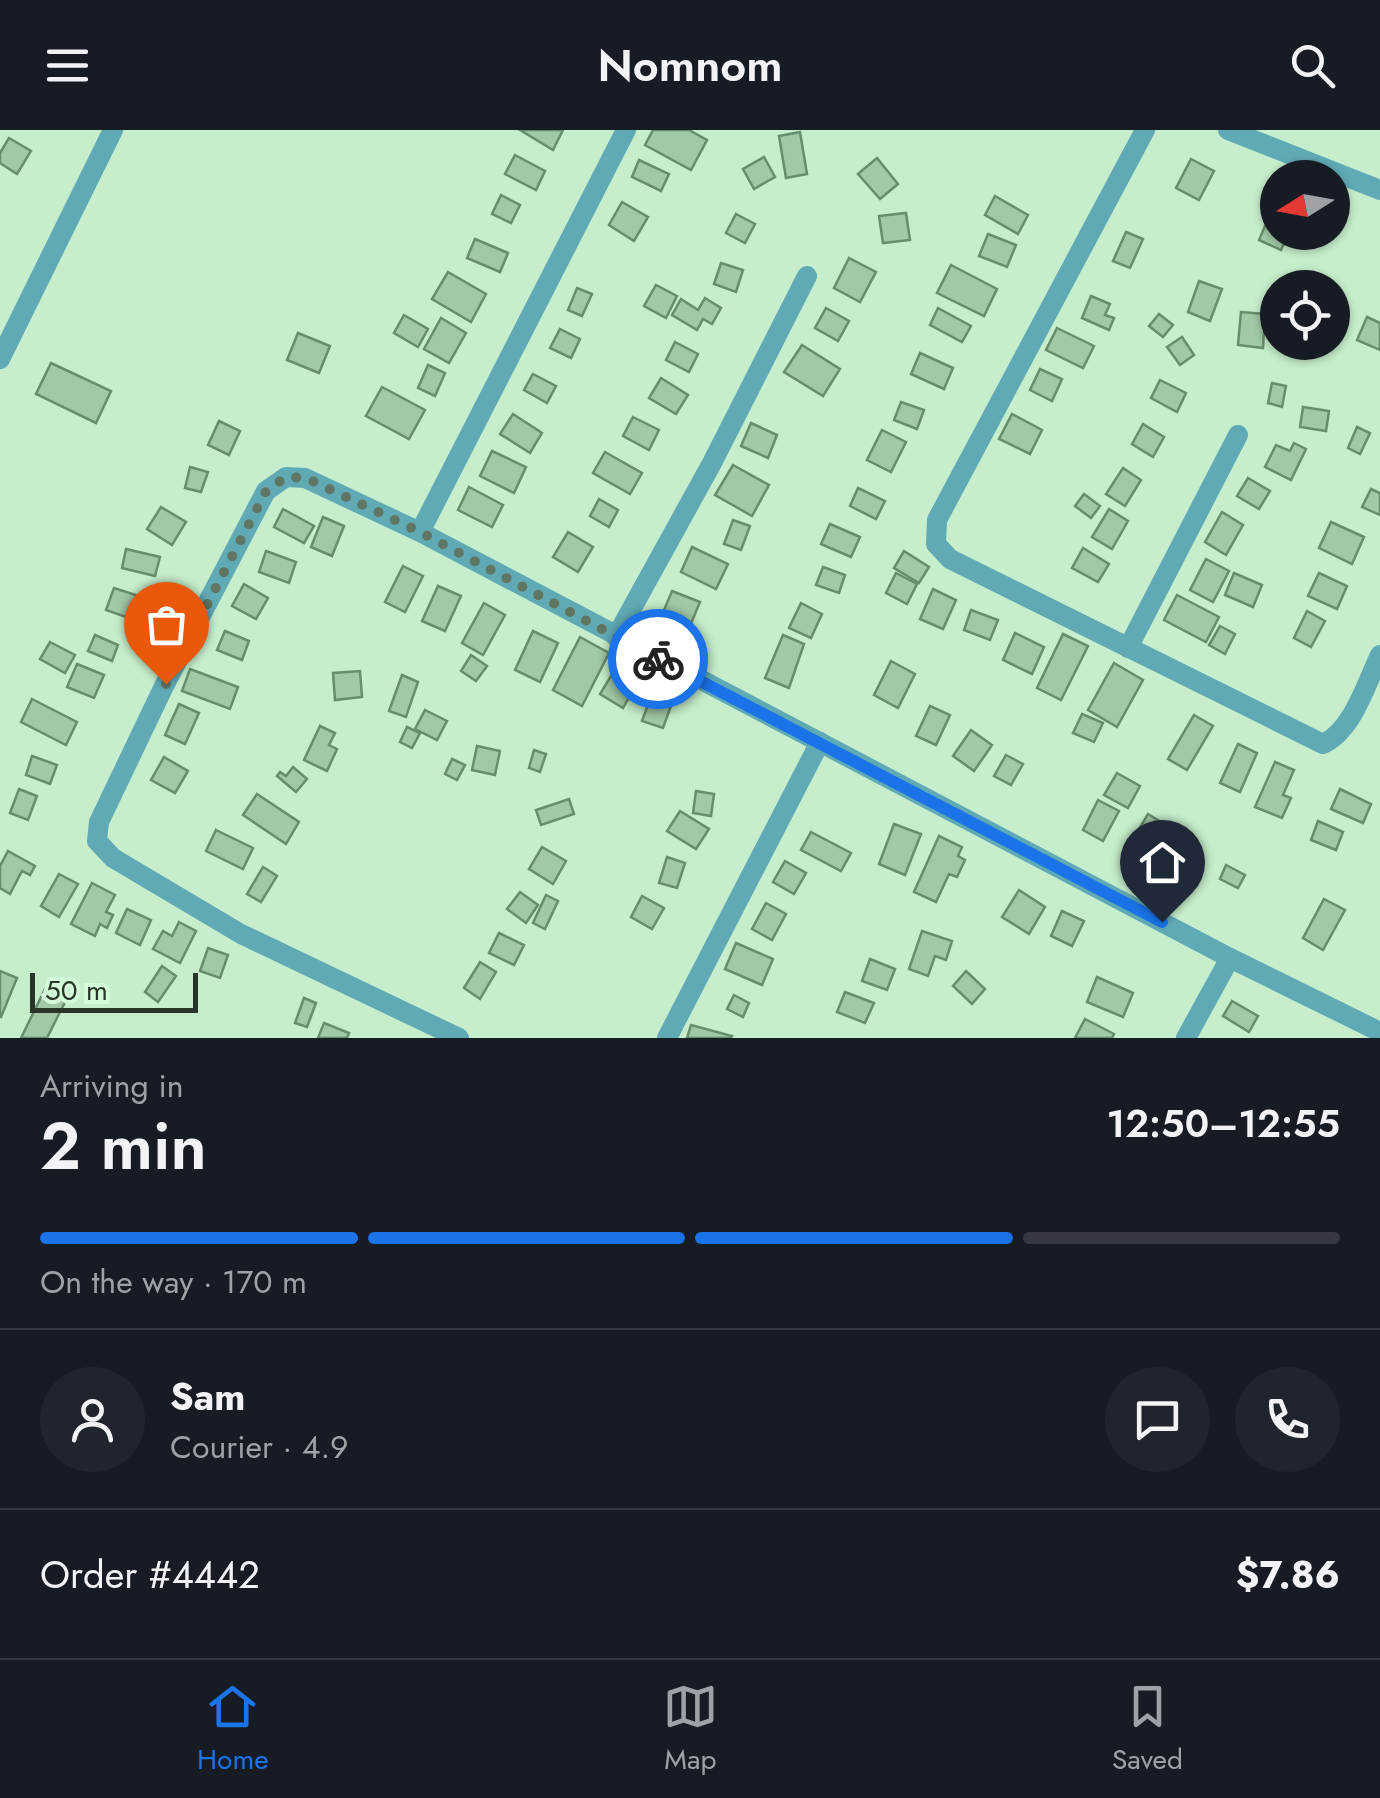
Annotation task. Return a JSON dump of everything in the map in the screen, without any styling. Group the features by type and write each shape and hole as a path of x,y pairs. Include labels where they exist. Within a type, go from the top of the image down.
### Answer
{"street":[{"path":"0,359 113,130"},
{"path":"420,532 626,130"},
{"path":"1145,130 937,520 936,544 950,559 1322,744 1336,738 1348,721 1380,655"},
{"path":"1228,130 1380,190"},
{"path":"616,637 712,463 807,276"},
{"path":"1128,648 1238,435"},
{"path":"459,1038 241,934 113,858 98,841 99,822 140,736 266,491 286,477 306,478 420,532 1230,958 1380,1032"},
{"path":"667,1038 820,742"},
{"path":"1186,1038 1230,958"}],"building":[{"path":"520,130 563,130 553,150"},
{"path":"653,130 689,130 707,140 691,170 645,145"},
{"path":"800,132 807,174 786,178 779,136"},
{"path":"9,138 31,151 17,174 0,163 0,153"},
{"path":"515,155 545,171 536,190 505,174"},
{"path":"764,157 775,177 754,189 743,169"},
{"path":"877,158 898,184 880,199 858,174"},
{"path":"1191,159 1214,171 1199,200 1176,188"},
{"path":"639,160 669,174 661,191 632,177"},
{"path":"501,195 520,205 511,223 492,214"},
{"path":"995,196 1028,215 1018,234 985,215"},
{"path":"622,202 648,217 634,241 609,225"},
{"path":"906,213 910,240 883,243 879,216"},
{"path":"736,214 755,224 745,243 726,233"},
{"path":"1126,232 1143,239 1130,268 1113,261"},
{"path":"988,234 1016,245 1007,267 979,256"},
{"path":"475,239 508,253 500,272 467,258"},
{"path":"849,258 876,272 860,302 834,288"},
{"path":"721,263 743,270 736,292 714,284"},
{"path":"951,265 997,289 984,316 937,293"},
{"path":"448,272 486,294 471,322 432,299"},
{"path":"1199,281 1222,289 1210,321 1188,312"},
{"path":"656,285 677,296 666,318 644,306"},
{"path":"577,288 592,294 582,316 568,310"},
{"path":"1091,296 1110,304 1105,315 1114,318 1109,330 1082,318"},
{"path":"705,298 721,308 712,324 703,319 697,330 672,315 681,299 698,310"},
{"path":"826,308 849,321 838,341 815,328"},
{"path":"938,308 971,326 962,342 930,325"},
{"path":"1241,312 1260,314 1260,348 1238,345"},
{"path":"1159,314 1173,325 1163,337 1149,326"},
{"path":"404,315 428,329 418,347 394,333"},
{"path":"1367,317 1380,323 1380,350 1357,340"},
{"path":"441,318 466,333 449,363 424,349"},
{"path":"1057,328 1094,346 1083,368 1046,350"},
{"path":"560,329 580,339 571,358 550,348"},
{"path":"298,333 330,346 319,373 287,360"},
{"path":"1182,337 1194,355 1180,365 1167,347"},
{"path":"675,342 698,354 689,372 666,360"},
{"path":"802,345 840,369 823,396 784,372"},
{"path":"920,353 953,368 944,389 911,374"},
{"path":"51,363 111,391 96,423 36,394"},
{"path":"428,365 445,373 435,396 418,388"},
{"path":"1040,369 1062,379 1052,401 1030,390"},
{"path":"533,374 556,386 547,403 524,390"},
{"path":"661,378 688,395 676,414 649,398"},
{"path":"1160,380 1186,393 1177,412 1151,398"},
{"path":"1272,383 1286,386 1282,407 1268,403"},
{"path":"382,387 425,410 409,439 366,416"},
{"path":"901,402 924,410 917,429 894,420"},
{"path":"1303,407 1329,411 1326,431 1300,427"},
{"path":"513,414 542,433 530,453 500,434"},
{"path":"1012,414 1042,430 1030,454 999,439"},
{"path":"633,417 659,430 649,450 623,436"},
{"path":"219,421 240,431 229,455 208,445"},
{"path":"751,423 777,435 768,458 741,446"},
{"path":"1143,424 1164,437 1153,457 1132,444"},
{"path":"1357,427 1370,433 1360,454 1348,448"},
{"path":"882,430 906,442 891,472 867,460"},
{"path":"1294,443 1306,449 1291,480 1265,467 1276,445 1290,451"},
{"path":"492,451 526,467 514,493 480,476"},
{"path":"605,452 642,473 630,494 593,473"},
{"path":"733,465 769,485 752,516 715,495"},
{"path":"190,467 208,472 201,492 185,488"},
{"path":"1123,468 1141,480 1125,506 1106,494"},
{"path":"1248,478 1270,491 1259,509 1237,496"},
{"path":"469,487 503,505 492,527 458,510"},
{"path":"858,488 885,501 876,519 850,506"},
{"path":"1371,489 1380,493 1380,515 1362,507"},
{"path":"1084,494 1100,506 1091,518 1075,506"},
{"path":"599,499 618,510 609,527 590,516"},
{"path":"161,507 186,522 172,545 147,529"},
{"path":"283,509 314,526 304,543 274,527"},
{"path":"1109,509 1128,521 1112,549 1092,537"},
{"path":"1222,512 1243,525 1226,555 1205,542"},
{"path":"323,517 344,526 332,556 311,547"},
{"path":"733,520 750,526 741,550 724,544"},
{"path":"1331,522 1364,537 1352,564 1319,548"},
{"path":"830,524 860,537 851,557 821,544"},
{"path":"568,532 593,547 578,572 553,557"},
{"path":"692,547 728,564 716,589 681,572"},
{"path":"1083,548 1109,564 1098,582 1072,568"},
{"path":"126,549 160,557 155,576 122,568"},
{"path":"266,551 296,562 289,583 259,572"},
{"path":"904,551 929,567 919,583 894,568"},
{"path":"1206,559 1229,571 1213,602 1190,590"},
{"path":"403,566 423,576 405,612 385,602"},
{"path":"823,567 845,575 839,593 816,585"},
{"path":"896,573 917,584 907,604 886,593"},
{"path":"1234,573 1262,585 1253,607 1225,595"},
{"path":"1319,573 1347,586 1337,609 1308,596"},
{"path":"244,584 268,598 256,619 232,606"},
{"path":"438,586 461,596 445,631 422,621"},
{"path":"114,588 145,598 137,621 106,610"},
{"path":"933,589 956,600 943,629 920,619"},
{"path":"672,591 700,602 690,626 662,615"},
{"path":"1177,595 1219,617 1206,642 1164,620"},
{"path":"484,603 505,615 483,655 462,643"},
{"path":"801,603 822,614 811,638 789,628"},
{"path":"971,610 998,620 990,640 964,630"},
{"path":"1307,611 1325,621 1311,647 1294,638"},
{"path":"1220,626 1235,634 1225,654 1209,645"},
{"path":"225,631 249,641 242,660 217,650"},
{"path":"533,631 558,643 540,682 515,670"},
{"path":"1015,633 1044,647 1032,674 1003,660"},
{"path":"1063,634 1088,646 1061,700 1037,688"},
{"path":"95,635 118,645 112,661 88,651"},
{"path":"783,635 804,644 789,688 765,678"},
{"path":"580,637 609,653 582,706 553,690"},
{"path":"50,642 75,655 65,673 40,659"},
{"path":"471,655 487,666 476,681 461,671"},
{"path":"891,661 915,674 898,708 874,695"},
{"path":"1114,663 1143,680 1117,727 1088,710"},
{"path":"77,664 104,675 94,698 67,687"},
{"path":"190,669 238,687 230,709 182,691"},
{"path":"360,671 362,697 335,700 333,673"},
{"path":"614,671 636,685 623,708 600,694"},
{"path":"402,675 418,682 406,717 389,711"},
{"path":"651,696 672,703 663,728 642,721"},
{"path":"32,699 77,722 66,745 21,722"},
{"path":"179,704 199,713 185,744 165,735"},
{"path":"930,706 950,715 936,745 916,736"},
{"path":"425,710 447,721 437,740 415,729"},
{"path":"1082,714 1103,723 1094,742 1073,733"},
{"path":"1194,715 1213,726 1187,770 1168,759"},
{"path":"320,726 335,733 329,745 337,749 327,771 304,760"},
{"path":"407,727 420,733 412,748 400,742"},
{"path":"971,730 992,745 974,771 953,756"},
{"path":"1238,744 1257,753 1240,792 1220,783"},
{"path":"477,746 500,751 495,775 472,770"},
{"path":"534,750 546,754 540,772 529,768"},
{"path":"1006,755 1023,764 1011,785 994,776"},
{"path":"32,756 57,765 50,784 26,775"},
{"path":"164,757 188,771 175,793 151,780"},
{"path":"452,759 465,765 457,780 445,774"},
{"path":"1275,762 1294,770 1283,795 1291,798 1282,818 1255,807"},
{"path":"293,767 307,779 296,792 277,776 280,772 286,776"},
{"path":"1117,773 1140,786 1128,808 1104,795"},
{"path":"19,789 37,796 28,820 10,813"},
{"path":"1340,789 1371,804 1363,823 1331,809"},
{"path":"696,791 714,794 711,816 693,813"},
{"path":"257,794 299,822 286,844 243,815"},
{"path":"569,799 574,814 541,825 536,810"},
{"path":"1098,800 1119,811 1103,841 1083,830"},
{"path":"680,811 709,829 696,849 667,831"},
{"path":"1148,814 1169,827 1150,859 1129,846"},
{"path":"1318,821 1343,832 1336,850 1311,840"},
{"path":"894,824 921,834 905,875 879,864"},
{"path":"216,830 253,848 243,869 206,851"},
{"path":"811,832 851,853 841,871 801,850"},
{"path":"939,836 962,847 958,856 965,860 957,877 949,874 936,902 914,892"},
{"path":"542,847 566,861 553,884 529,869"},
{"path":"8,851 35,866 30,875 22,871 10,894 0,888 0,866"},
{"path":"1182,853 1200,862 1189,883 1171,874"},
{"path":"667,857 685,863 677,888 659,883"},
{"path":"785,861 806,873 794,894 773,882"},
{"path":"1226,865 1245,875 1238,888 1220,879"},
{"path":"263,867 277,876 261,902 247,894"},
{"path":"59,874 78,884 59,917 41,906"},
{"path":"92,883 115,895 106,912 113,915 107,928 100,924 95,936 71,924"},
{"path":"1019,890 1045,907 1029,934 1002,917"},
{"path":"520,892 538,905 526,923 507,909"},
{"path":"546,895 558,901 545,929 533,923"},
{"path":"642,896 664,908 652,929 631,917"},
{"path":"1324,899 1345,910 1323,950 1303,938"},
{"path":"766,903 786,914 772,940 752,929"},
{"path":"127,909 151,920 140,945 116,933"},
{"path":"1062,911 1084,921 1072,946 1051,936"},
{"path":"179,922 196,931 180,963 153,949 163,931 172,936"},
{"path":"922,931 952,941 946,960 935,956 928,976 909,969"},
{"path":"499,933 524,945 514,965 489,953"},
{"path":"736,943 773,959 762,985 725,969"},
{"path":"208,948 228,955 220,978 200,971"},
{"path":"870,959 895,969 887,990 862,981"},
{"path":"480,962 496,972 480,999 464,988"},
{"path":"162,966 176,976 158,1002 145,992"},
{"path":"0,971 17,978 1,1017 0,1017"},
{"path":"966,971 985,989 972,1004 953,986"},
{"path":"1097,977 1133,993 1123,1017 1087,1002"},
{"path":"45,989 66,1000 47,1038 21,1038"},
{"path":"845,992 874,1003 865,1023 837,1012"},
{"path":"734,995 749,1003 743,1017 727,1009"},
{"path":"304,998 316,1003 307,1027 295,1023"},
{"path":"1232,1001 1258,1016 1249,1032 1223,1016"},
{"path":"1085,1019 1114,1034 1112,1038 1075,1038"},
{"path":"324,1023 349,1033 347,1038 318,1038"},
{"path":"691,1025 732,1036 687,1038"}],"way so far":[{"path":"166,684 266,491 286,477 306,478 420,532 658,659"}],"route":[{"path":"658,659 1162,922"}]}
